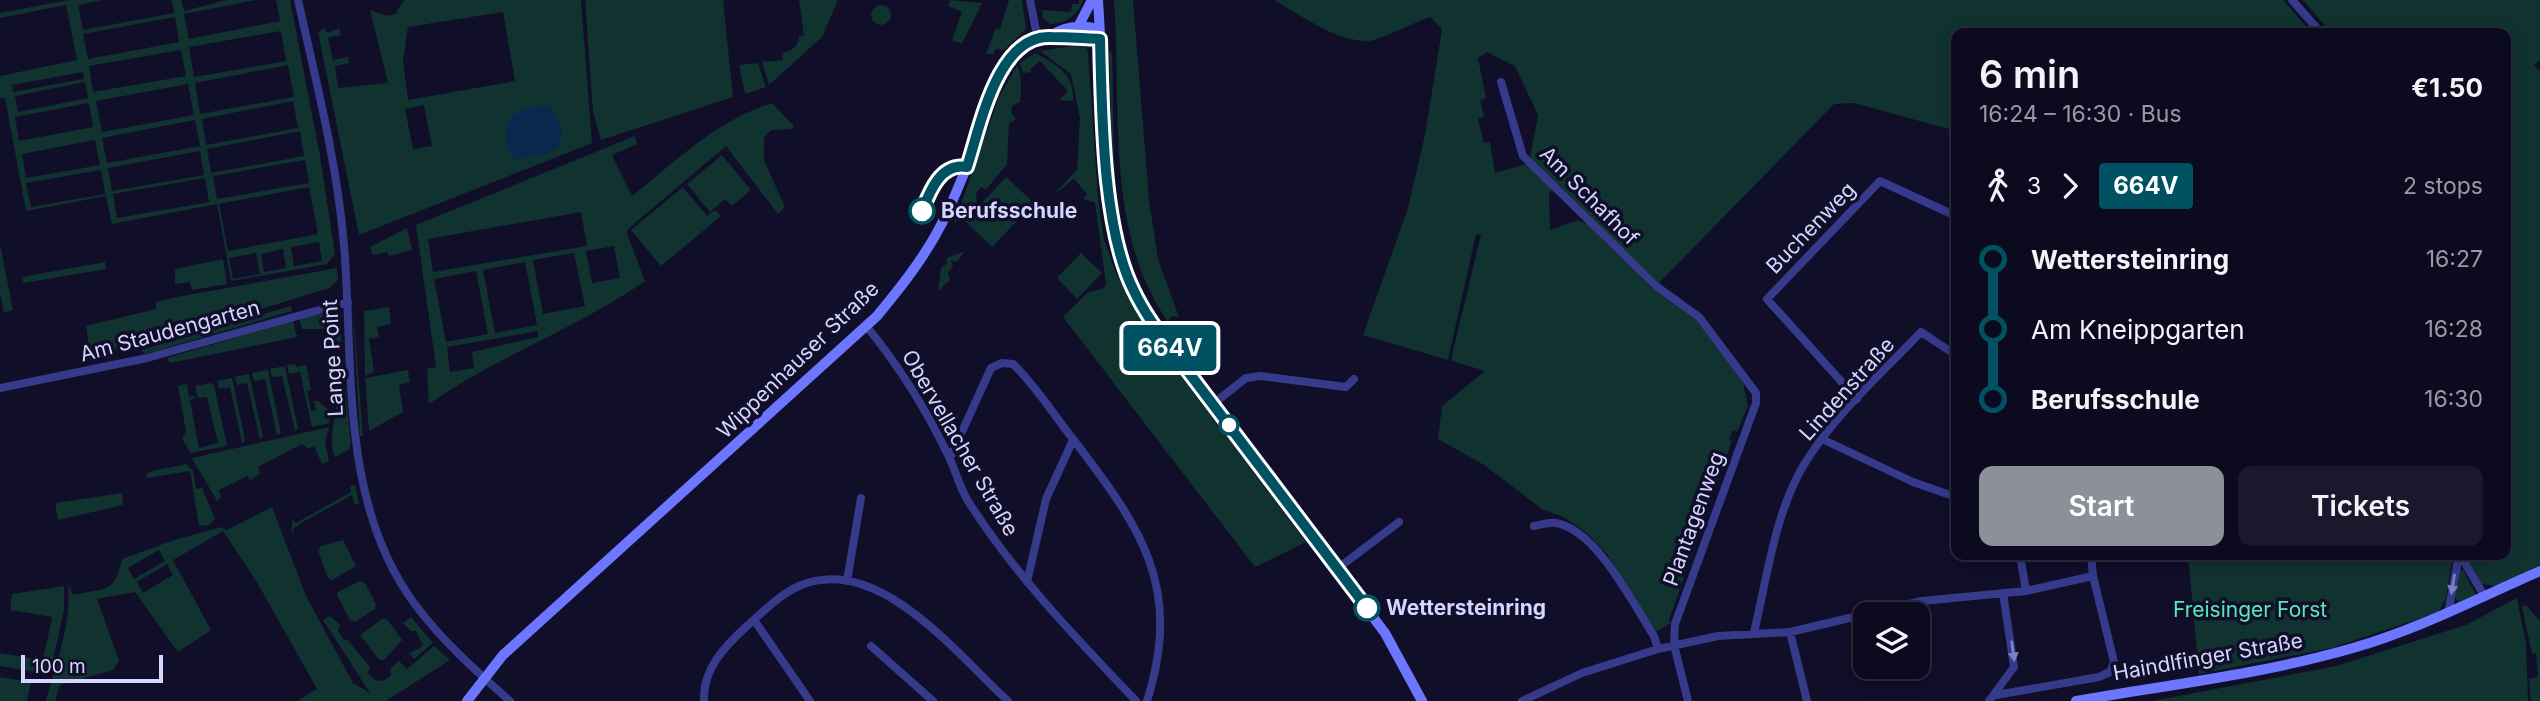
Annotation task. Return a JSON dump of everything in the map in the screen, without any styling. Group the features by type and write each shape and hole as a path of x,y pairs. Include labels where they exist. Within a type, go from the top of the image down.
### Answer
{"street":[{"name":"Lange Point","path":"298,0 333,163 348,302 356,449 375,528 395,574 413,603 442,637 510,701"},
{"path":"1030,0 1038,40"},
{"path":"1079,25 1092,0"},
{"path":"1098,0 1110,204 1124,266 1150,320 1399,654 1422,701"},
{"path":"2292,0 2317,28"},
{"path":"1050,36 1059,30 1079,25 1099,34"},
{"name":"Wippenhauser Straße","path":"467,701 484,678 523,638 867,327 909,277 942,222 967,167 1000,71 1021,47 1050,36 1099,34"},
{"name":"Am Schafhof","path":"1501,82 1523,156 1656,286"},
{"name":"Buchenweg","path":"1857,398 1767,299 1880,181 1951,214"},
{"name":"Plantagenweg","path":"1656,286 1699,317 1751,384 1758,398 1675,624 1674,645"},
{"name":"Am Staudengarten","path":"0,388 147,358 348,302"},
{"name":"Obervellacher Straße","path":"867,327 905,379 950,458 965,497 989,534 1027,582 1136,701"},
{"name":"Lindenstraße","path":"1754,632 1783,513 1801,469 1822,439 1857,398 1921,332 1951,352"},
{"path":"950,458 991,368 1002,363 1013,364 1023,373 1129,516 1159,589 1161,641 1147,701"},
{"path":"1213,404 1247,378 1262,376 1346,387 1354,379"},
{"path":"1822,439 1913,482 1951,495"},
{"path":"1027,582 1046,499 1073,440"},
{"path":"847,581 861,498"},
{"path":"1337,569 1399,522"},
{"path":"1534,526 1556,523 1580,536 1602,556 1654,636 1658,649"},
{"path":"2021,560 2026,591"},
{"path":"1992,698 2099,677 2110,672 2114,662 2091,560"},
{"path":"2447,614 2459,560"},
{"path":"2463,560 2485,597"},
{"name":"Haindlfinger Straße","path":"2076,701 2325,655 2385,638 2447,614 2540,570"},
{"path":"1522,701 1582,673 1674,645 1754,632 1790,632 1922,601 2026,591 2093,576"},
{"path":"704,701 704,687 713,663 754,620 782,596 799,586 817,581 847,581 880,591 908,610 1002,699"},
{"path":"1992,698 2011,675 2015,658 2003,593"},
{"path":"754,620 810,701"},
{"path":"1790,632 1807,701"},
{"path":"1674,645 1688,701"},
{"path":"871,646 933,701"}],"green space":[{"path":"69,0 103,0 78,5 83,30 174,13 172,0 181,0 184,11 227,0 256,0 184,14 189,39 280,21 276,0 290,0 320,156 335,254 327,264 231,281 217,204 112,224 106,196 26,211 5,98 0,98 0,76 77,60 66,5 0,18 0,13","holes":["175,17 179,42 88,59 83,34","281,31 286,61 194,77 189,47","181,50 186,76 93,92 89,66","288,65 294,97 200,114 195,83","83,72 84,79 13,92 12,85","85,82 88,98 18,112 15,96","188,84 194,115 102,132 96,101","293,101 298,128 206,145 202,119","89,103 93,127 19,141 15,117","195,120 200,146 107,163 102,138","300,131 304,156 211,173 207,149","95,140 100,165 26,178 22,154","200,151 204,175 112,191 108,168","305,160 309,183 217,199 213,176","101,170 105,194 31,207 26,183","205,178 209,202 117,218 113,194","309,187 318,234 228,251 219,204","319,242 322,261 294,266 291,247","283,249 286,268 264,272 261,254","256,253 260,274 233,279 229,258"]},
{"path":"404,0 581,0 592,143 359,235 318,32 324,28 327,33 339,28 341,35 328,38 333,60 348,57 349,63 335,66 338,88 388,83 370,10 387,16 395,14","holes":["503,12 515,81 408,100 403,61 408,27","424,105 432,146 413,149 405,109"]},
{"path":"585,0 723,0 733,97 601,140 593,112"},
{"path":"799,0 838,0 822,37 769,85 762,62 783,60 782,53 794,48 799,36 804,35"},
{"path":"950,0 982,3 962,44 952,40 962,12 948,6"},
{"path":"1009,0 1022,0 1026,29 1004,50 996,49 993,54 986,54 996,28 1000,29"},
{"path":"1079,0 1083,0 1071,18 1050,24 1043,18 1042,10 1071,12 1072,4 1079,4"},
{"path":"1114,0 1133,0 1149,200 1158,259 1179,317 1171,316 1168,322 1148,286 1134,248 1125,208 1120,167"},
{"path":"1274,0 2283,0 2308,28 1951,28 1951,130 1854,103 1834,104 1659,283 1655,283 1557,186 1549,194 1550,230 1578,220 1587,224 1652,288 1695,319 1742,378 1748,406 1737,432 1733,430 1729,439 1732,441 1669,620 1671,623 1655,632 1607,554 1587,533 1565,518 1542,509 1484,465 1438,439 1442,406 1485,371 1452,361 1481,235 1476,234 1448,360 1363,335 1408,208 1425,135 1442,29 1430,17 1369,41 1344,37 1307,20","holes":["1487,52 1515,66 1538,115 1529,163 1495,173 1490,142 1484,143 1478,119 1484,117 1480,100 1486,98 1478,58"]},
{"path":"2303,0 2540,0 2540,60 2534,65 2540,71 2540,565 2495,586 2482,584 2467,560 2511,560 2511,28 2327,28"},
{"path":"881,5 888,8 891,15 888,22 881,25 874,22 871,15 874,8"},
{"path":"1073,46 1086,47 1088,52 1098,198 1104,240 1116,273 1153,339 1306,542 1255,567 1063,317 1087,293 1104,288 1106,284 1095,203 1083,199 1087,194 1074,179 1053,195 1077,170 1080,118 1071,74 1040,51"},
{"path":"1109,52 1112,53 1114,166 1120,221 1113,173"},
{"path":"1035,53 1063,71 1071,84 1073,101 1059,100 1068,91 1040,61 1030,69 1032,72 1023,73 1020,63"},
{"path":"1092,53 1113,251 1103,204"},
{"path":"758,63 766,87 745,94 739,65"},
{"path":"1017,66 1021,79 1020,102 1012,106 1011,112 1016,119 1009,124 1007,164 986,190 981,187 976,193 977,203 954,223 999,97"},
{"path":"772,103 794,126 792,129 771,130 764,138 764,160 785,207 778,214 726,146 628,229 627,234 645,281 592,314 482,371 429,404 427,369 436,367 416,225 635,136 637,144 612,155 632,196 698,143 752,110","holes":["581,212 587,246 433,272 428,239","614,246 620,278 592,283 586,251","574,253 585,306 543,314 533,260","525,262 537,325 495,333 483,270","476,271 488,334 446,342 434,279","538,331 538,337 472,352 474,368 450,372 447,347"]},
{"path":"722,155 751,190 732,206 725,199 710,212 687,184"},
{"path":"1006,177 1034,203 992,247 965,221"},
{"path":"683,187 707,216 715,210 721,216 661,266 631,230"},
{"path":"407,228 412,250 389,256 387,252 373,255 370,247"},
{"path":"0,244 13,310 4,313 0,293"},
{"path":"1126,248 1137,280 1152,309 1135,277"},
{"path":"965,251 957,262 951,260 953,266 948,273 950,280 938,291 941,268 947,263 947,258"},
{"path":"1081,253 1102,273 1077,299 1057,278"},
{"path":"223,259 227,284 192,290 190,282 175,284 175,269"},
{"path":"105,262 106,269 23,283 22,277"},
{"path":"337,268 338,280 329,288 190,331 90,356 86,326 156,309 156,302 177,297"},
{"path":"352,297 363,436 360,436"},
{"path":"291,306 292,311 146,354 141,350"},
{"path":"389,307 391,324 377,327 379,337 369,339 374,371 365,376 364,311"},
{"path":"1152,309 1171,337 1213,393 1195,374"},
{"path":"326,313 337,320 341,342 336,341 324,329 302,329 299,318"},
{"path":"293,321 297,337 170,363 167,358"},
{"path":"295,364 296,367 306,365 311,390 307,391 311,411 316,410 314,401 318,401 331,412 329,423 312,427 300,372 289,374 287,365"},
{"path":"285,366 298,429 295,431 282,376 272,377 270,369"},
{"path":"268,370 281,433 277,435 265,379 254,381 252,373"},
{"path":"408,370 410,382 399,385 403,412 369,431 365,378"},
{"path":"249,374 263,437 260,439 247,383 237,385 235,377"},
{"path":"232,378 245,440 242,443 230,387 219,389 217,381"},
{"path":"211,383 214,385 227,446 191,453 182,439 186,431 178,386 187,384 189,397 196,398 190,400 199,448 218,443 207,397 198,398 195,386"},
{"path":"345,386 351,444 348,450 335,457 332,441 335,388"},
{"path":"329,427 325,443 329,461 322,464 314,446 308,449 302,444 258,467 260,474 250,480 248,476 219,490 221,498 217,501 192,458"},
{"path":"186,464 193,471 196,489 202,488 215,519 209,525 199,526 190,471 146,478 148,472"},
{"path":"355,484 359,504 355,505 352,495 301,523 293,529 294,533 291,531 293,519 296,523 351,492 350,487"},
{"path":"122,493 123,505 58,520 55,503"},
{"path":"272,507 306,596 353,683 370,693 323,620 330,616 340,625 338,631 370,667 368,673 375,680 383,681 391,675 390,669 399,661 407,669 434,646 450,660 386,701 297,701 317,689 258,584 223,531 173,560 211,630 178,652 135,592 97,599 119,661 113,670 60,685 55,701 46,701 68,613 68,584 73,595 107,588 116,579 122,559 221,527 227,530","holes":["159,550 165,561 134,579 128,568","167,564 173,575 143,593 137,582"]},
{"path":"343,540 356,566 332,580 328,578 318,551 321,546"},
{"name":"Freisinger Forst","path":"2188,560 2452,560 2446,598 2439,612 2332,648 2199,674"},
{"path":"2459,570 2463,570 2476,595 2459,602 2455,597"},
{"path":"360,581 365,583 376,604 375,609 355,622 350,620 337,595"},
{"path":"64,586 64,609 51,670 42,673 0,666 0,653 43,660 52,617 10,610 12,594"},
{"path":"2517,598 2526,644 2528,701 2152,701 2336,666 2466,625"},
{"path":"2526,605 2540,621 2540,701 2531,701 2529,679 2538,676 2536,653 2532,654 2522,607"},
{"path":"411,617 433,643 414,659 410,654 403,657 423,646 416,631 411,631 403,623"},
{"path":"382,619 387,619 402,640 384,660 379,660 360,635"},
{"path":"0,677 31,682 27,701 0,701"}],"water":[{"path":"548,105 561,126 557,150 516,160 509,151 506,137 510,118 522,111"}],"bus line":[{"name":"664V","path":"922,211 929,193 943,172 954,166 967,167 995,80 1017,51 1025,44 1050,36 1061,39 1100,39 1110,204 1116,241 1132,288 1150,320 1180,361 1367,608"}],"place":[{"name":"Berufsschule","path":"922,211"},
{"name":"Wettersteinring","path":"1367,608"}]}
